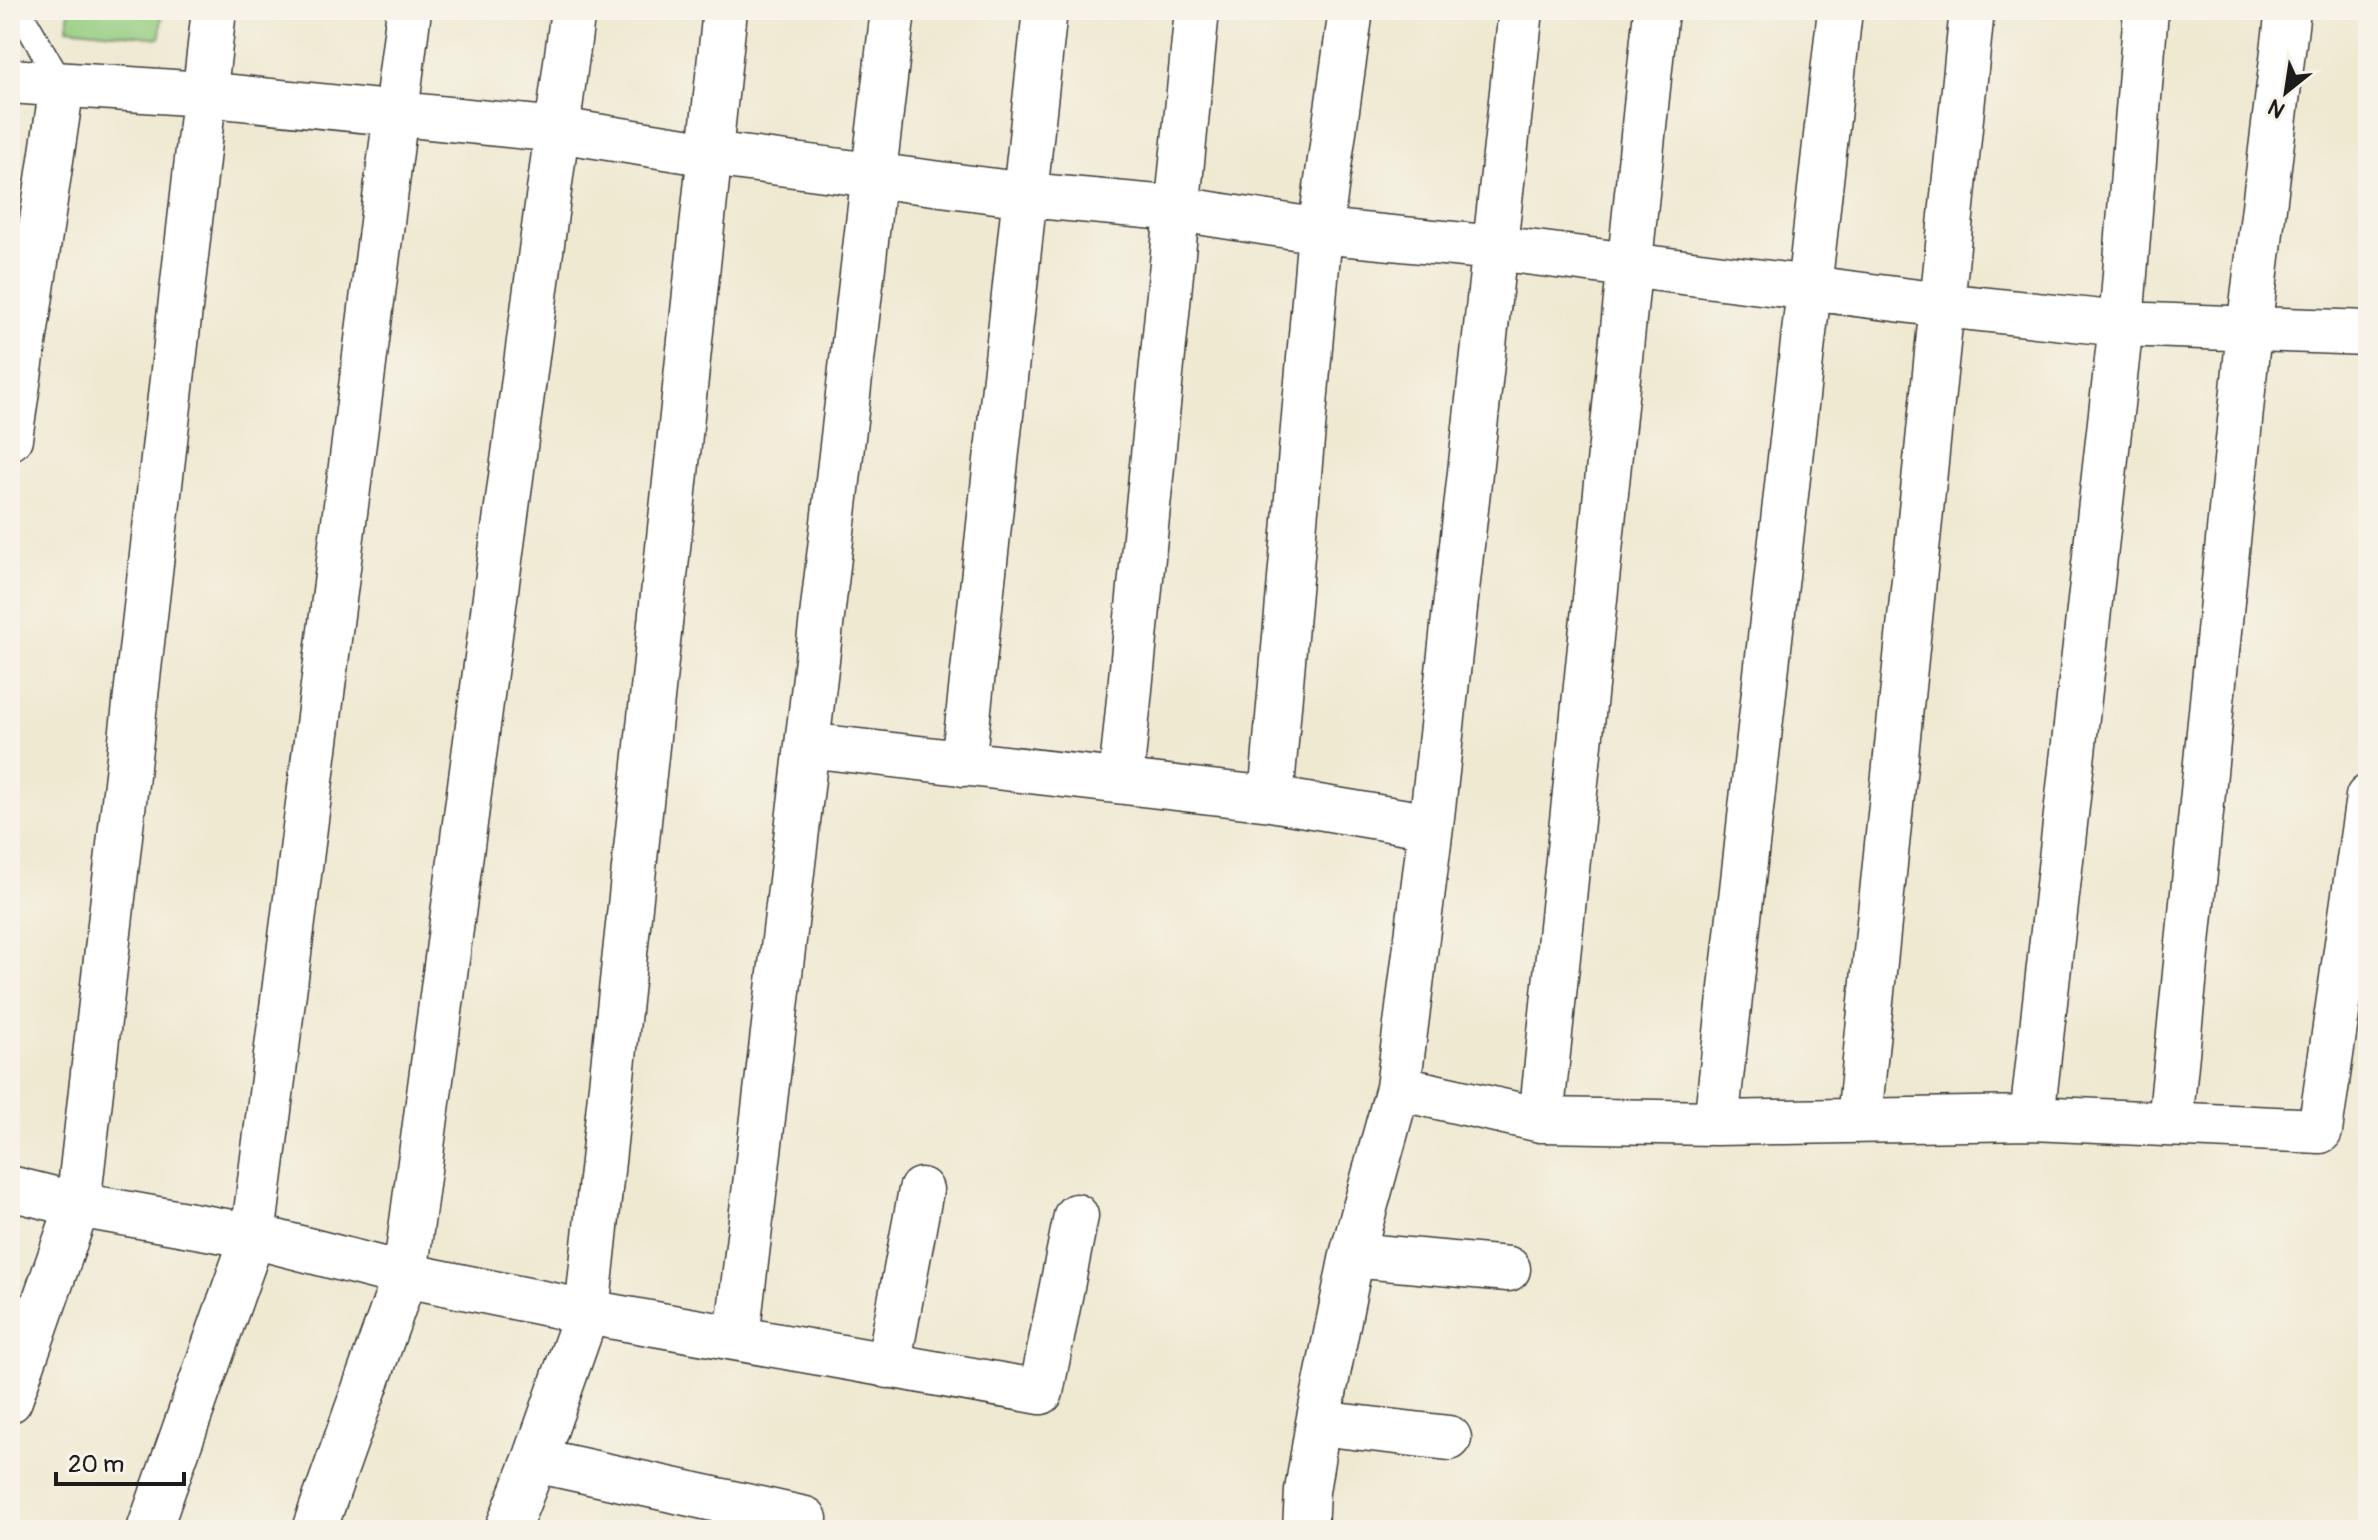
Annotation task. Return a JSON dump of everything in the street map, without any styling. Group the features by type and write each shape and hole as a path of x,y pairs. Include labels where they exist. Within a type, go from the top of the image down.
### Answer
{"street":[{"path":"10,1400 78,1205 214,10"},
{"path":"149,1530 253,1236 409,10"},
{"path":"314,1530 405,1275 573,10"},
{"path":"507,1530 587,1312 725,10"},
{"path":"737,1338 893,10"},
{"path":"963,764 1045,10"},
{"path":"1121,780 1197,10"},
{"path":"1271,799 1320,231 1351,10"},
{"path":"1305,1530 1307,1491 1318,1423 1352,1255 1398,1088 1431,826 1521,10"},
{"path":"1541,1120 1656,10"},
{"path":"1716,1123 1840,10"},
{"path":"1859,1119 1972,10"},
{"path":"2032,1118 2121,324 2146,10"},
{"path":"2170,1124 2249,330 2288,10"},
{"path":"10,81 203,94 558,130 875,176 1026,195 1179,209 1320,231 1495,248 1942,305 2121,324 2368,333"},
{"path":"10,438 62,85"},
{"path":"807,745 1271,799 1431,826"},
{"path":"1398,1088 1541,1120 1716,1123 2032,1118 2320,1131 2368,800"},
{"path":"10,1188 78,1205 253,1236 405,1275 587,1312 1041,1392 1076,1216"},
{"path":"888,1366 921,1190"},
{"path":"1352,1255 1508,1269"},
{"path":"1318,1423 1449,1438"},
{"path":"535,1460 805,1519"}],"lane":[{"path":"19,10 62,85"}],"green space":[{"path":"69,10 162,10 160,38 67,28"}]}
